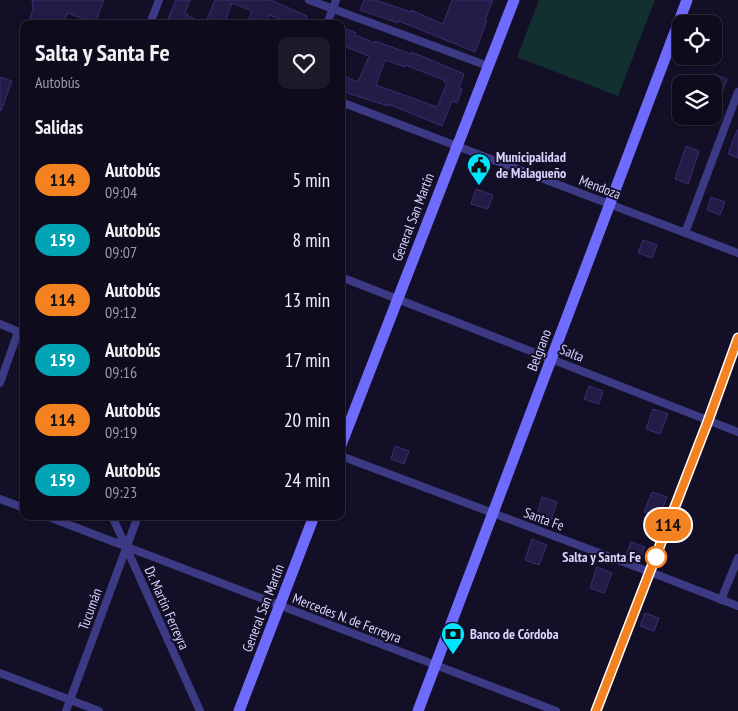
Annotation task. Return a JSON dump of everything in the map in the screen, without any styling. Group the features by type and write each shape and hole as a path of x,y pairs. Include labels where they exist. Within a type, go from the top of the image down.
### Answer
{"main road":[{"name":"General San Martín","path":"345,435 514,0"},
{"name":"Belgrano","path":"418,711 687,0"},
{"name":"General San Martín","path":"239,711 312,520"}],"street":[{"path":"152,20 159,0"},
{"path":"309,0 488,66"},
{"path":"328,20 336,0"},
{"path":"685,233 738,92"},
{"name":"Mendoza","path":"345,104 738,253"},
{"name":"Salta","path":"345,279 738,432"},
{"path":"0,324 20,333"},
{"path":"0,383 20,335"},
{"path":"596,711 738,338"},
{"name":"Santa Fe","path":"345,458 738,606"},
{"path":"0,499 20,506"},
{"name":"Mercedes N. de Ferreyra","path":"56,520 556,711"},
{"name":"Dr. Martin Ferreyra","path":"114,520 200,711"},
{"name":"Tucumán","path":"66,711 136,520"},
{"path":"722,600 738,558"},
{"path":"0,673 99,711"}],"green space":[{"path":"539,0 655,0 618,96 517,57"}],"building":[{"path":"32,0 104,0 96,20 87,20 67,13 65,20 29,20 33,9"},
{"path":"176,0 190,0 185,13 196,20 167,20"},
{"path":"215,0 271,0 307,16 306,20 282,20 269,15 267,20 249,20 252,11 232,3 226,20 207,20"},
{"path":"364,0 375,0 411,12 411,10 443,24 452,0 493,0 475,52 399,21 398,23 360,10"},
{"path":"345,29 375,43 375,41 411,54 412,52 464,74 459,88 462,89 457,103 452,101 442,126 388,104 388,106 345,92 345,77 358,82 369,56 345,47","holes":["385,60 405,67 405,65 444,80 447,83 437,107 376,85"]},
{"path":"0,77 12,81 1,111 0,110"},
{"path":"722,77 727,79 722,92"},
{"path":"738,130 738,158 728,154"},
{"path":"686,146 699,151 688,184 675,179"},
{"path":"476,189 493,195 488,209 471,204"},
{"path":"711,197 725,202 720,215 707,210"},
{"path":"643,240 657,245 652,258 638,253"},
{"path":"589,386 603,391 599,404 584,399"},
{"path":"653,409 668,414 660,434 646,429"},
{"path":"395,446 409,451 404,464 391,459"},
{"path":"652,492 667,497 659,517 644,512"},
{"path":"542,497 557,502 550,523 536,518"},
{"path":"532,539 547,545 539,565 525,560"},
{"path":"631,542 645,547 640,560 626,555"},
{"path":"597,567 612,573 604,593 590,588"},
{"path":"645,613 659,618 654,631 640,626"}],"bus line":[{"name":"114","path":"596,711 738,338"}],"place":[{"name":"Municipalidad de Malagueño","path":"479,186"},
{"name":"Salta y Santa Fe","path":"656,557"},
{"name":"Banco de Córdoba","path":"453,655"}]}
